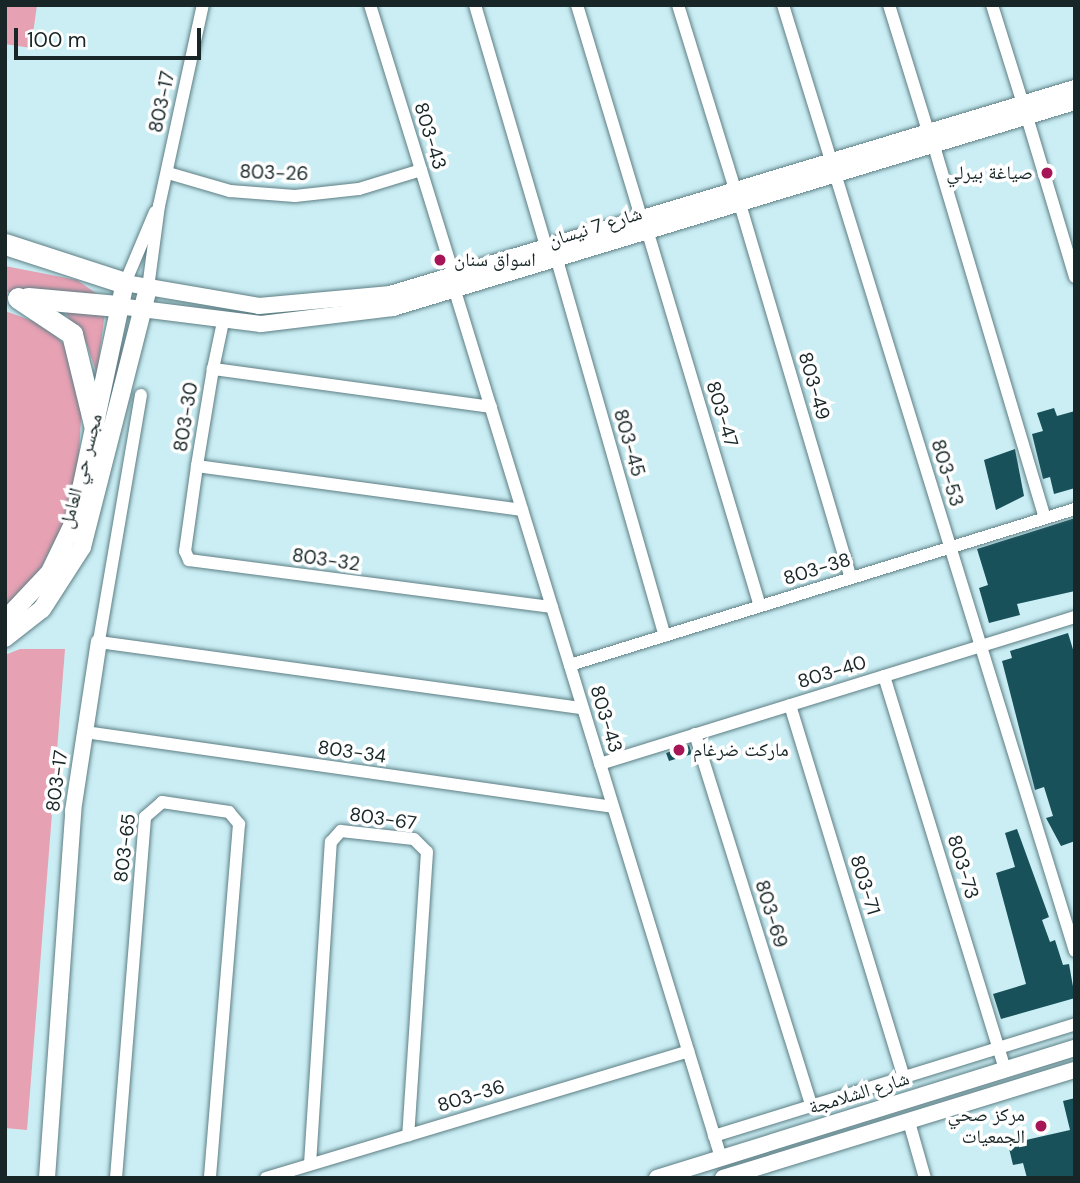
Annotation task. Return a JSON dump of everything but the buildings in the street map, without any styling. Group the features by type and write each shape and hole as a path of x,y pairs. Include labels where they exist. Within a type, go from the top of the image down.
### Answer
{"highway":[{"path":"5,244 125,283"},
{"path":"12,298 118,306"},
{"path":"12,298 72,334 95,428"}],"main road":[{"name":"مجسر حي العامل","path":"5,620 57,578 74,522 125,283"},
{"name":"مجسر حي العامل","path":"5,638 57,578 97,497 148,288"}],"street":[{"name":"803-17","path":"148,288 159,206 203,5"},
{"name":"803-43","path":"370,5 720,1158"},
{"name":"803-45","path":"475,5 665,636"},
{"name":"803-47","path":"577,5 760,606"},
{"name":"803-49","path":"678,5 851,578"},
{"name":"803-53","path":"783,5 1075,951"},
{"path":"889,5 1045,518"},
{"path":"992,5 1075,277"},
{"name":"شارع 7 نيسان","path":"1025,111 1075,88"},
{"name":"شارع 7 نيسان","path":"118,306 223,322 341,317 1025,111 1075,102"},
{"name":"803-26","path":"168,173 230,191 295,196 359,189 421,170"},
{"name":"803-17","path":"125,283 159,206"},
{"name":"شارع 7 نيسان","path":"125,283 240,304 312,305 455,284"},
{"path":"213,369 223,322"},
{"name":"803-30","path":"491,407 213,369 197,466 522,510"},
{"name":"803-17","path":"47,1178 73,811 141,394"},
{"name":"803-32","path":"197,466 185,551 193,562 552,607"},
{"name":"803-38","path":"570,665 1075,509"},
{"name":"803-40","path":"600,764 1075,617"},
{"path":"99,642 583,708"},
{"name":"803-73","path":"884,676 1005,1070"},
{"name":"803-71","path":"790,705 904,1077"},
{"name":"803-34","path":"85,733 613,807"},
{"name":"803-69","path":"695,734 811,1105"},
{"name":"803-65","path":"116,1178 145,817 162,802 229,812 239,824 210,1178"},
{"name":"803-67","path":"310,1164 331,842 341,831 414,839 427,852 408,1135"},
{"path":"714,1136 1075,1024"},
{"name":"شارع الشلامجة","path":"657,1178 1075,1048"},
{"name":"803-36","path":"266,1178 688,1051"},
{"path":"723,1178 1075,1070"},
{"path":"909,1122 925,1178"}],"shaded area":[{"path":"5,5 37,5 31,48 5,44"},
{"path":"5,266 77,280 100,296 5,292"},
{"path":"63,309 105,312 97,374 87,345"},
{"path":"5,311 47,326 68,349 82,405 78,467 65,522 37,575 5,612"},
{"path":"121,326 122,357 103,424"},
{"path":"20,649 65,649 27,1130 5,1128 5,655"}],"place":[{"name":"صياغة بيرلي","path":"1047,173"},
{"name":"اسواق سنان","path":"440,260"},
{"name":"ماركت ضرغام","path":"679,750"},
{"name":"مركز صحي الجمعيات","path":"1041,1126"}]}
